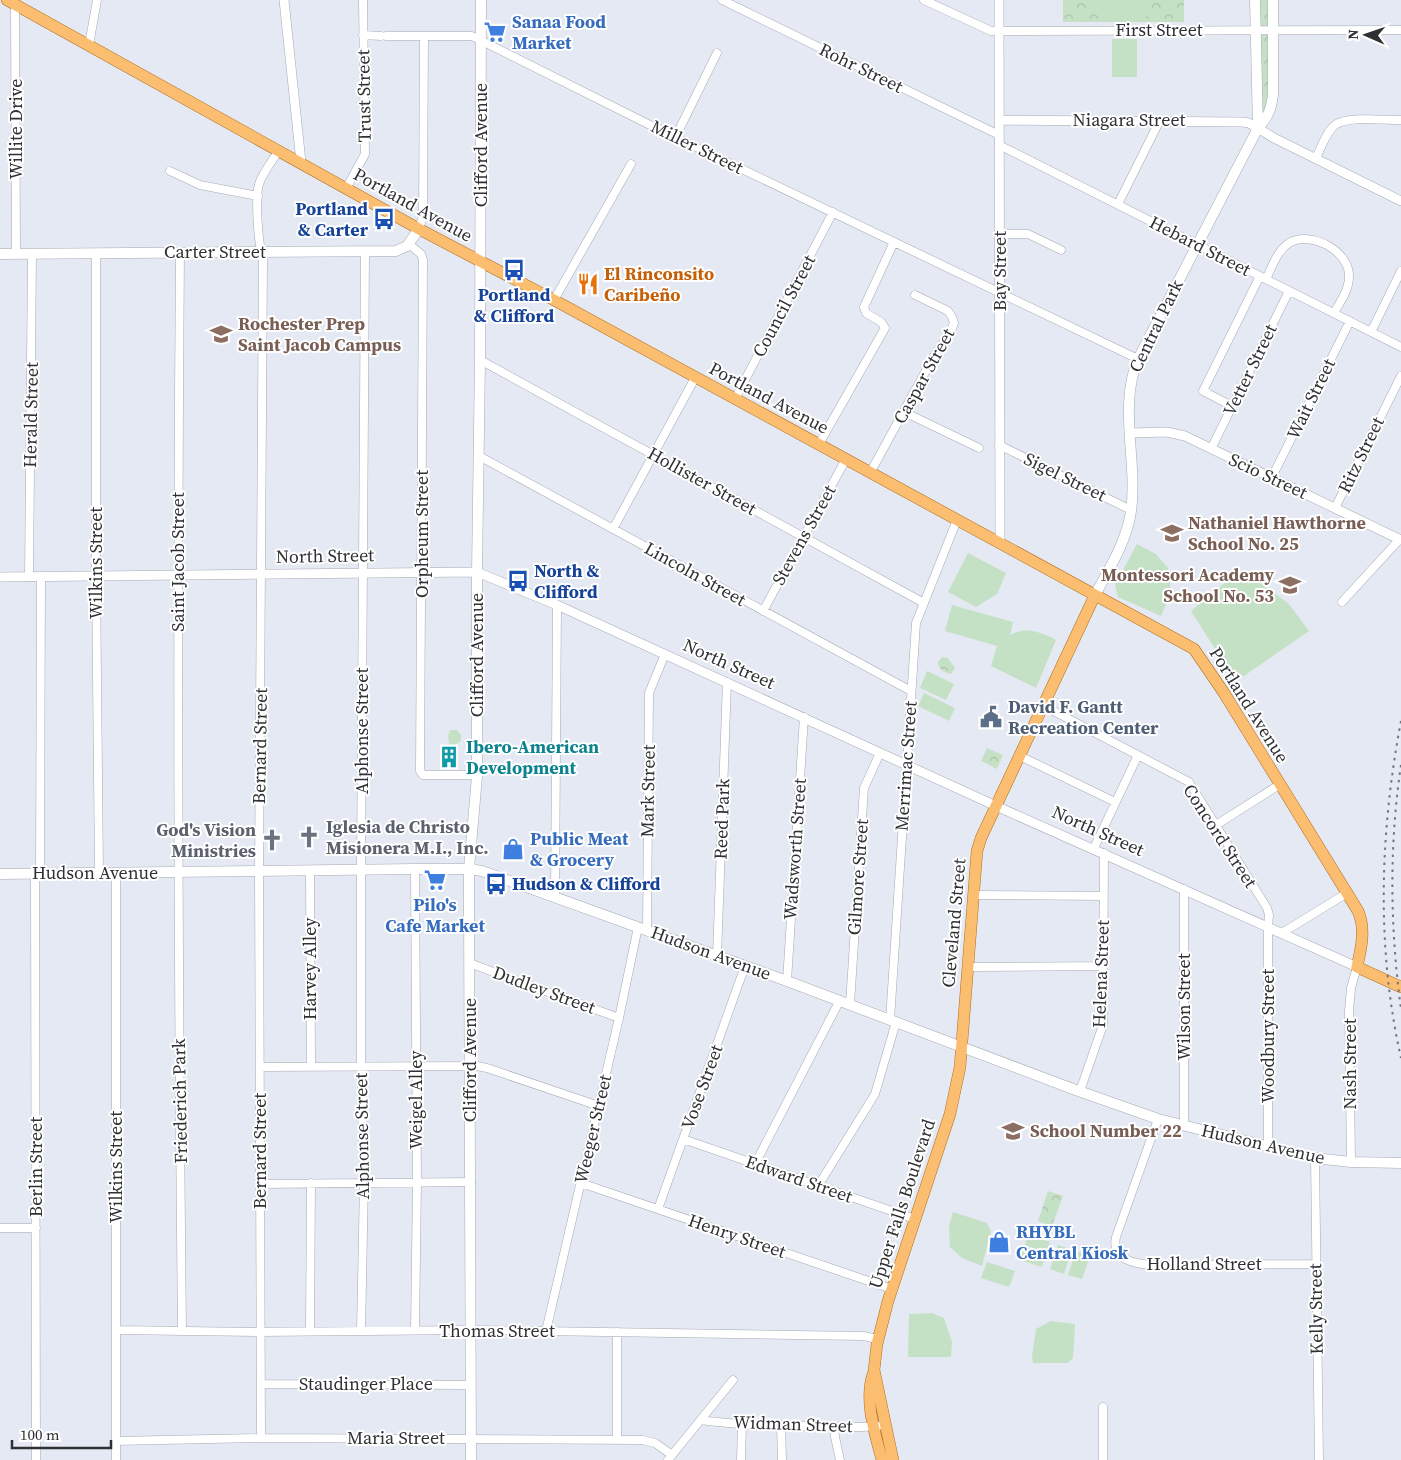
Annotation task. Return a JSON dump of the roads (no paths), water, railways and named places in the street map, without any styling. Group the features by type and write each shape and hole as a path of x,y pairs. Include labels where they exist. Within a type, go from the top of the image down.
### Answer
{"main road":[{"name":"Clifford Avenue","path":"472,1460 469,869 477,775 481,0"},
{"name":"Central Park","path":"1255,0 1258,128"},
{"name":"Central Park","path":"1095,595 1124,539 1131,510 1130,383 1132,375 1138,359 1258,128 1266,119 1271,109 1273,95 1274,0"},
{"name":"Portland Avenue","path":"11,2 347,187 419,229 554,300 1194,649 1347,893 1361,919 1361,947 1357,967"},
{"path":"409,244 419,229"},
{"name":"Carter Street","path":"0,254 261,251 365,252 396,251 409,244"},
{"name":"Cleveland Street","path":"962,1047 977,851 996,806 1095,595"},
{"name":"Hudson Avenue","path":"0,874 415,869 469,869 482,871 840,1000 1158,1119 1315,1158 1350,1162 1401,1163"},
{"name":"North Street","path":"1357,967 1401,987"},
{"name":"Upper Falls Boulevard","path":"882,1460 874,1370 878,1339 892,1289 953,1103 959,1078 962,1047"},
{"name":"Upper Falls Boulevard","path":"879,1425 894,1460"}],"street":[{"path":"89,45 96,0"},
{"path":"284,0 301,162"},
{"name":"Trust Street","path":"347,187 365,154 363,0"},
{"name":"Rohr Street","path":"722,0 999,135"},
{"name":"First Street","path":"924,0 991,31 1401,30"},
{"name":"Bay Street","path":"999,0 1000,542"},
{"name":"Willite Drive","path":"11,2 16,254"},
{"name":"Miller Street","path":"364,35 472,36 1138,359"},
{"path":"419,229 423,216 424,36"},
{"path":"676,136 717,53"},
{"name":"Niagara Street","path":"999,120 1160,120 1249,123 1401,201"},
{"path":"1118,204 1160,120"},
{"path":"1316,158 1329,132 1340,122 1349,120 1401,120"},
{"name":"Hebard Street","path":"999,146 1401,347"},
{"name":"Bernard Street","path":"261,1438 259,872 263,258 259,244 258,196 260,183 279,150"},
{"path":"554,300 631,164"},
{"path":"170,172 200,185 258,196"},
{"name":"Council Street","path":"735,399 833,212"},
{"path":"1000,234 1028,234 1061,250"},
{"path":"1232,406 1203,391 1263,278 1285,246 1293,241 1304,238 1316,241 1339,254 1348,266 1348,282 1334,313"},
{"path":"819,444 884,328 881,322 866,313 864,307 894,242"},
{"name":"Orpheum Street","path":"409,244 421,254 423,260 420,771 423,775 477,775"},
{"name":"Saint Jacob Street","path":"178,873 177,576 180,252"},
{"name":"Alphonse Street","path":"361,1331 364,1183 361,1066 361,870 365,252"},
{"name":"Wilkins Street","path":"96,253 96,577 99,873"},
{"name":"Herald Street","path":"29,577 32,254"},
{"path":"1371,332 1401,271"},
{"name":"Vetter Street","path":"1211,449 1289,291"},
{"name":"Caspar Street","path":"870,473 954,323 948,311 915,295"},
{"name":"Wait Street","path":"1272,477 1350,321"},
{"name":"Hollister Street","path":"480,360 924,603"},
{"name":"Ritz Street","path":"1335,508 1401,376"},
{"path":"613,529 695,378"},
{"path":"904,412 979,448"},
{"name":"Scio Street","path":"1130,433 1177,433 1400,540"},
{"name":"Sigel Street","path":"999,445 1131,510"},
{"name":"Lincoln Street","path":"479,456 911,691"},
{"name":"Stevens Street","path":"763,611 846,459"},
{"name":"Merrimac Street","path":"818,1186 875,1094 893,1021 906,764 916,622 957,520"},
{"path":"1342,602 1400,540"},
{"name":"North Street","path":"0,577 477,572 557,605 996,806 1094,848 1357,967"},
{"path":"38,874 41,577"},
{"path":"555,897 557,605"},
{"name":"Mark Street","path":"642,929 649,693 665,654"},
{"name":"Reed Park","path":"717,956 727,682"},
{"name":"Concord Street","path":"1044,706 1189,782 1267,908 1269,914 1268,927"},
{"name":"Wadsworth Street","path":"787,981 804,717"},
{"name":"Gilmore Street","path":"850,1004 864,788 880,753"},
{"path":"1094,848 1138,755"},
{"path":"1020,756 1115,802"},
{"path":"1216,825 1279,785"},
{"name":"Helena Street","path":"1080,1091 1103,1025 1104,853"},
{"name":"Weigel Alley","path":"415,869 417,1182 415,1330"},
{"name":"Harvey Alley","path":"310,871 311,1066"},
{"name":"Wilkins Street","path":"116,873 116,1460"},
{"name":"Friederich Park","path":"178,873 182,1330"},
{"name":"Berlin Street","path":"36,1460 38,874"},
{"name":"Wilson Street","path":"1184,889 1184,1125"},
{"path":"1282,933 1347,893"},
{"path":"974,895 1103,896"},
{"name":"Woodbury Street","path":"1268,927 1268,1146"},
{"name":"Weeger Street","path":"546,1331 619,1018 642,929"},
{"name":"Dudley Street","path":"469,963 619,1018"},
{"name":"Vose Street","path":"658,1209 745,966"},
{"path":"969,967 1103,966"},
{"name":"Nash Street","path":"1350,1162 1349,1011 1351,988 1357,967"},
{"path":"755,1164 840,1000"},
{"path":"260,1067 470,1065 487,1068 599,1106"},
{"name":"Holland Street","path":"1158,1119 1116,1237 1115,1248 1117,1253 1132,1262 1153,1265 1316,1264"},
{"name":"Edward Street","path":"683,1139 915,1219"},
{"name":"Kelly Street","path":"1315,1158 1319,1460"},
{"path":"260,1184 470,1182"},
{"path":"310,1331 311,1183"},
{"name":"Henry Street","path":"581,1183 892,1289"},
{"path":"0,1228 36,1228"},
{"name":"Thomas Street","path":"116,1330 260,1332 471,1330 863,1336 878,1339"},
{"path":"617,1332 617,1440"},
{"path":"670,1457 733,1380"},
{"name":"Staudinger Place","path":"261,1384 471,1385"},
{"path":"1103,1407 1103,1460"},
{"name":"Widman Street","path":"702,1418 708,1421 742,1424 879,1425"},
{"path":"741,1460 742,1424"},
{"path":"781,1425 782,1460"},
{"path":"834,1426 840,1460"},
{"name":"Maria Street","path":"116,1441 261,1438 648,1440 659,1445 670,1457"}],"railway":[{"path":"1401,721 1389,805 1385,847 1384,890 1384,932 1388,974 1401,1058"},
{"path":"1401,765 1394,826 1392,887 1397,979 1401,1009"}],"place":[{"name":"Sanaa Food Market","path":"495,32"},
{"name":"Portland & Carter","path":"384,219"},
{"name":"Portland & Clifford","path":"514,270"},
{"name":"El Rinconsito Caribeño","path":"588,284"},
{"name":"Rochester Prep Saint Jacob Campus","path":"221,334"},
{"name":"Nathaniel Hawthorne School No. 25","path":"1172,533"},
{"name":"North & Clifford","path":"518,581"},
{"name":"Montessori Academy School No. 53","path":"1290,585"},
{"name":"David F. Gantt Recreation Center","path":"991,717"},
{"name":"Ibero-American Development","path":"449,757"},
{"name":"Iglesia de Christo Misionera M.I., Inc.","path":"309,837"},
{"name":"God's Vision Ministries","path":"272,840"},
{"name":"Public Meat & Grocery","path":"513,849"},
{"name":"Pilo's Cafe Market","path":"435,880"},
{"name":"Hudson & Clifford","path":"496,884"},
{"name":"School Number 22","path":"1013,1131"},
{"name":"RHYBL Central Kiosk","path":"999,1242"}]}
